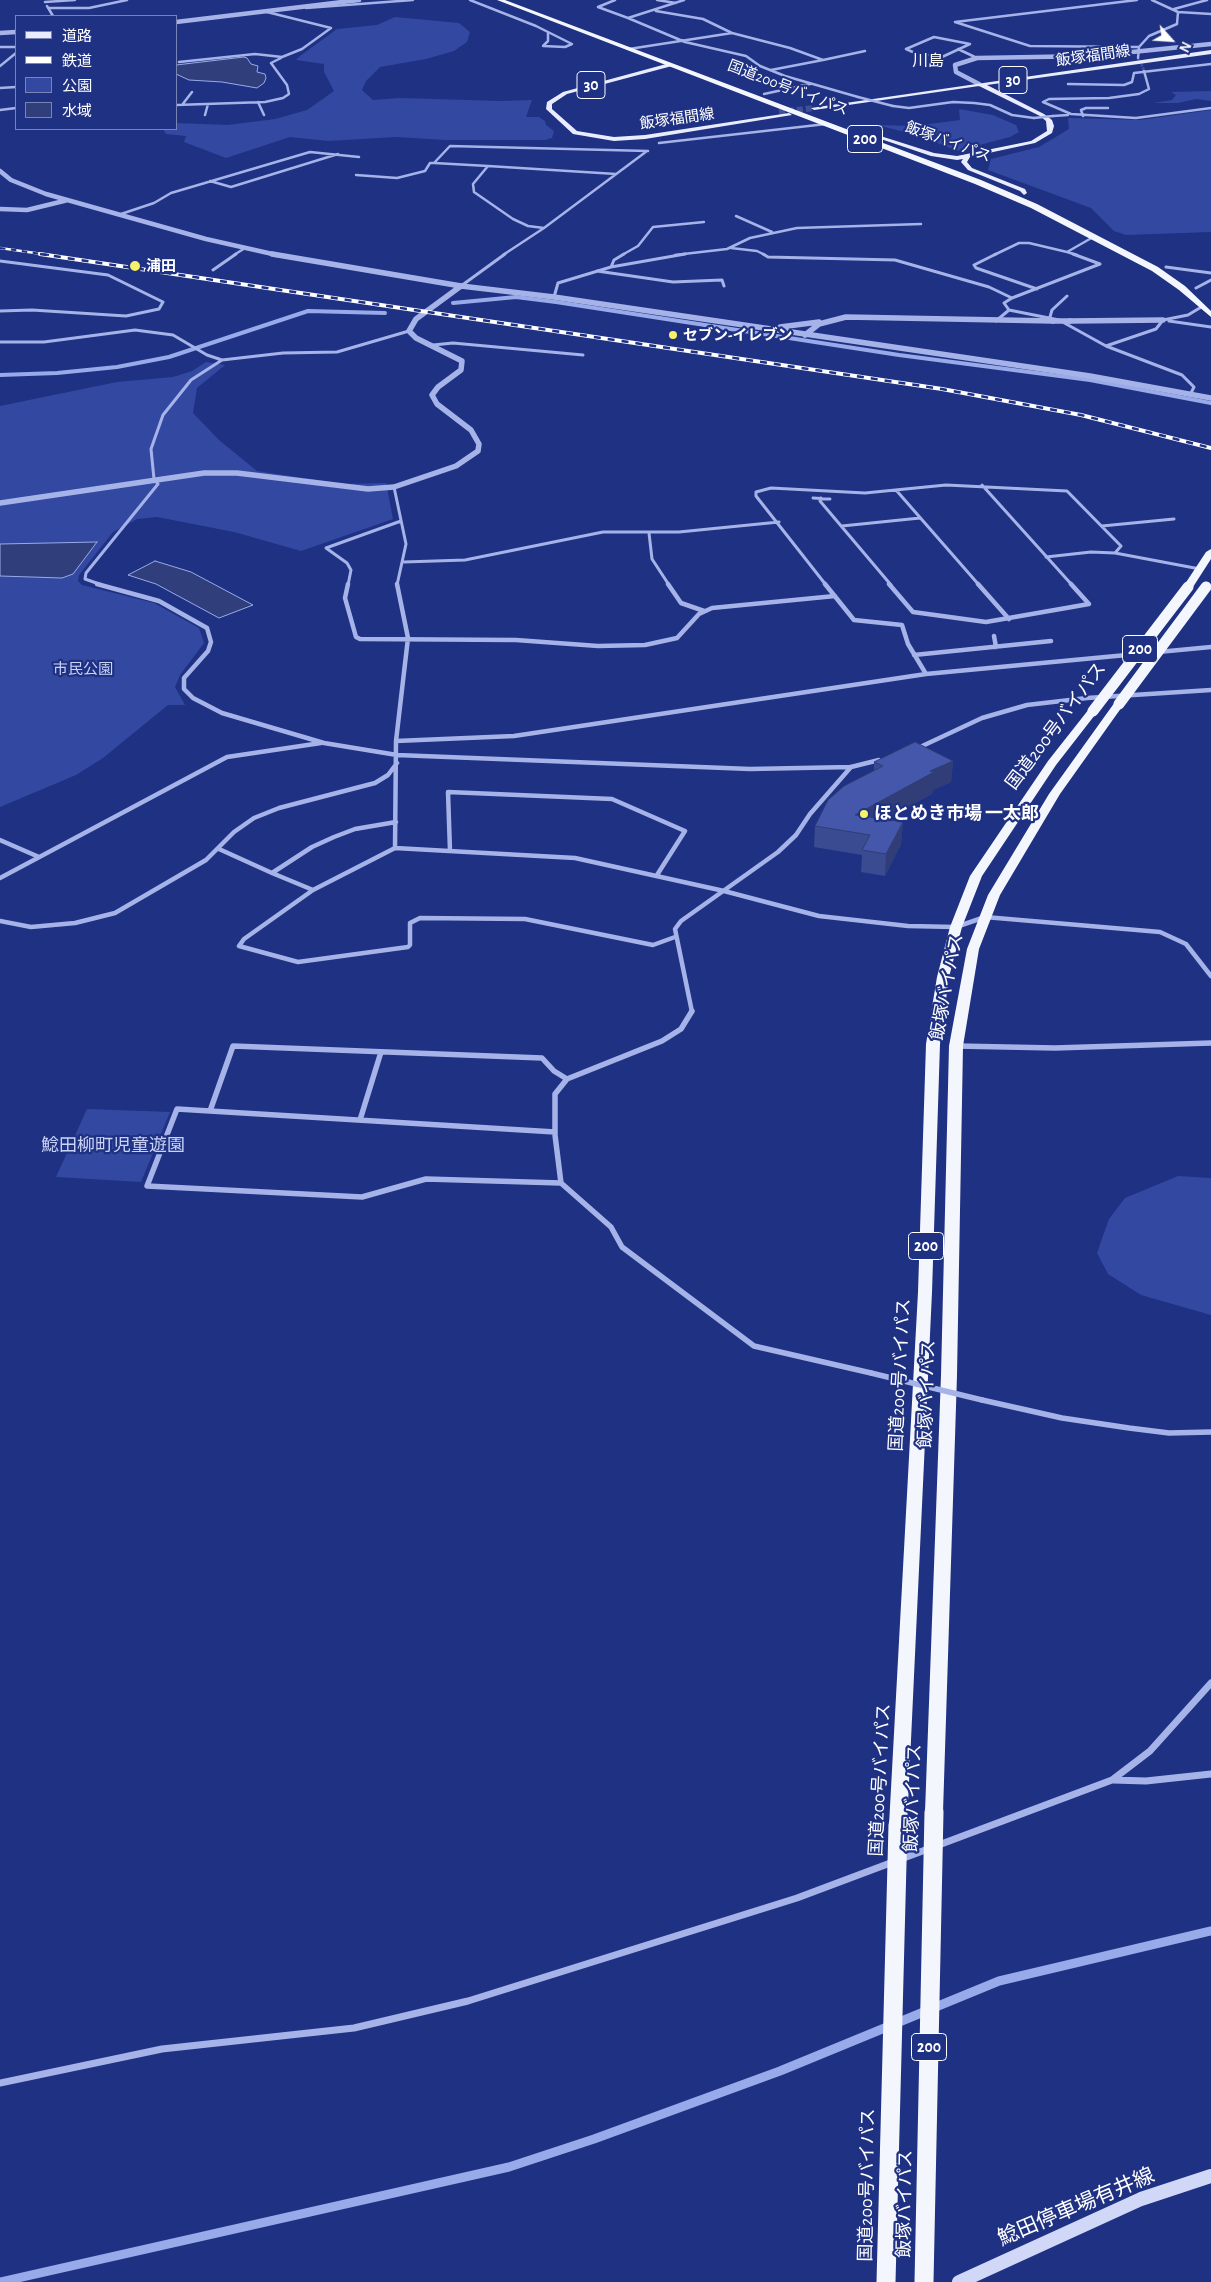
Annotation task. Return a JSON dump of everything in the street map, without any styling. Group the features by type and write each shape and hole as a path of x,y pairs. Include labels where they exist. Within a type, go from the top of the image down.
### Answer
{"highway":[{"name":"国道200号バイパス","path":"500,0 978,182 1095,236 1155,269 1204,306 1211,314"},
{"name":"飯塚バイパス","path":"514,0 1045,202"},
{"path":"1136,249 1166,267 1198,290"},
{"name":"国道200号バイパス","path":"886,2282 898,1825 923,1322 933,1044 943,977 956,927 976,876 1005,830 1052,763 1188,587 1211,552"},
{"name":"飯塚バイパス","path":"924,2282 934,1812 949,1375 956,1046 973,949 994,895 1024,842 1055,794 1119,704 1209,584"}],"main road":[{"name":"飯塚福間線","path":"814,108 1211,52"},
{"name":"飯塚福間線","path":"822,111 1211,56"},
{"name":"飯塚福間線","path":"670,65 586,86 555,98 549,103 549,109 553,115 575,133 586,136 633,138 790,115"},
{"name":"30","path":"869,134 934,155 967,158 1033,142 1050,132 1051,126 1042,115 979,84"},
{"name":"飯塚福間線","path":"570,128 593,133 617,135 779,112"},
{"path":"967,158 964,162 970,169 1022,190 1024,193"},
{"name":"鯰田停車場有井線","path":"959,2282 1141,2199 1211,2176"}],"street":[{"path":"52,15 44,1 75,0"},
{"path":"48,8 94,7 128,0"},
{"path":"306,8 359,0"},
{"path":"178,22 306,8 413,0"},
{"path":"470,0 548,32 572,44 565,47 543,46 548,41 548,32"},
{"path":"615,0 601,4 598,7 685,42 746,56 771,70 813,84 893,106 909,108 953,102 990,105 1012,116 1034,118 1071,114"},
{"path":"657,0 676,3"},
{"path":"628,18 684,0"},
{"path":"1137,0 955,22 1030,46 1138,50"},
{"path":"1152,0 1178,12 1211,14"},
{"path":"1174,9 1207,0"},
{"path":"653,11 703,19 732,33 823,60"},
{"path":"178,105 258,102 278,100 289,94 287,85 271,65 272,61 302,49 331,28 267,12"},
{"path":"1138,58 1138,50 1148,36 1174,28 1180,17 1178,12"},
{"path":"0,33 15,32"},
{"path":"629,49 685,42 732,33"},
{"path":"934,37 970,44 958,49 942,57 915,53 906,49 934,37"},
{"path":"979,84 956,72 954,69 959,62 977,58 1068,57 1211,44"},
{"path":"0,47 15,47"},
{"path":"958,49 977,58"},
{"path":"771,70 865,51"},
{"path":"0,66 15,54"},
{"path":"178,61 255,54 282,58"},
{"path":"1068,84 1124,85 1132,82 1134,73 1159,70 1168,72 1211,66"},
{"path":"1144,71 1149,88 1139,94 1108,98 1049,98 1043,102 1071,114 1136,118 1211,108"},
{"path":"764,94 813,84"},
{"path":"0,88 15,87"},
{"path":"182,105 192,92"},
{"path":"258,102 264,115"},
{"path":"205,115 208,104"},
{"path":"0,110 15,108"},
{"path":"1083,116 1081,110 1086,108 1108,108"},
{"path":"659,143 826,124"},
{"path":"409,331 410,326 416,319 485,267 544,228 648,151 517,146 450,146 434,163"},
{"path":"121,214 154,203 171,192 310,152 359,157"},
{"path":"209,181 231,187 339,154"},
{"path":"356,175 397,178 425,170 430,163 616,174"},
{"path":"488,166 473,184 474,192 513,219 528,226 544,228"},
{"path":"0,173 11,180 68,200 244,248 317,263 461,286 554,297 847,342 1090,376 1211,398"},
{"path":"0,209 26,210 68,200"},
{"path":"736,216 773,232"},
{"path":"611,267 614,260 638,246 653,227 704,222"},
{"path":"731,248 750,238 773,232 816,227 921,224"},
{"path":"1066,252 1095,236"},
{"path":"1038,289 976,268 974,265 1024,242 1066,252 1100,264 1038,289 1012,298 1004,303 1008,310 1070,321 1163,320 1211,326"},
{"path":"213,270 244,248"},
{"path":"554,297 558,282 596,271 731,248 757,251 768,257 895,260 990,288 1012,298"},
{"path":"0,261 108,275 163,302 159,309 126,316 32,310 0,312"},
{"path":"1166,267 1211,273"},
{"path":"596,271 673,282 722,280 724,286"},
{"path":"1198,290 1211,280"},
{"path":"1051,319 1052,310 1067,296"},
{"path":"1106,346 1156,330 1163,320 1188,315 1204,306"},
{"path":"996,321 1008,310"},
{"path":"755,327 786,327 860,316 996,321 1051,319 1106,346 1182,375 1194,387 1191,393"},
{"path":"805,335 827,320"},
{"path":"827,320 823,327 824,331 847,342"},
{"path":"0,342 44,342 135,330 173,336 207,355 222,360 283,353 337,352 409,331"},
{"path":"0,503 154,479 221,472 368,490 394,487 456,466 478,451 479,444 471,430 437,404 432,395 461,370 462,361 416,338 409,331"},
{"path":"433,345 453,343 583,355"},
{"path":"222,360 191,380 163,415 151,449 154,479 158,484 86,573 85,579 159,601 207,628 211,642 208,651 184,678 184,689 193,698 222,713 324,743 397,755 750,769 851,767 884,759"},
{"path":"926,674 908,644 902,625 854,620 779,522 756,496 756,492 771,488 847,493 946,485 982,485 1067,491 1121,546 1115,553"},
{"path":"821,498 820,501 914,612 986,622 1009,619 1039,611 1089,604 982,485"},
{"path":"394,487 406,544 404,562 396,588 408,638 396,741 395,848"},
{"path":"896,490 1009,619"},
{"path":"813,498 830,499"},
{"path":"842,526 920,518"},
{"path":"1102,526 1174,519"},
{"path":"401,521 326,548 347,563 351,570 345,598 356,637 516,640 598,646 645,645 677,638 699,614 712,608 835,596"},
{"path":"404,562 465,560 595,533 649,533 779,522"},
{"path":"649,533 652,559 682,603 704,611"},
{"path":"1046,556 1091,552 1115,553 1200,569"},
{"path":"994,636 996,647"},
{"path":"914,655 1050,641"},
{"path":"396,741 514,736 926,674 1211,647"},
{"path":"911,751 982,718 1027,705 1087,698 1211,690"},
{"path":"0,878 227,757 324,743"},
{"path":"0,922 31,927 75,923 114,913 206,860 234,832 254,818 279,808 375,783 388,775 397,763"},
{"path":"561,1183 555,1132 555,1094 567,1078 662,1041 682,1029 692,1012 680,951 675,937 675,929 681,921 778,852 796,835 810,814 851,767"},
{"path":"450,852 448,792 612,799 685,831 657,875"},
{"path":"272,873 312,847 334,837 355,829 396,822"},
{"path":"0,840 39,857"},
{"path":"675,937 653,945 525,919 420,918 410,923 410,945 408,947 298,962 239,946 244,939 313,890 395,848 575,858 657,875 818,916 908,926 956,927 985,918 1160,932 1175,937 1186,944 1196,954 1211,976"},
{"path":"219,849 313,890"},
{"path":"956,1046 1054,1048 1211,1043"},
{"path":"210,1111 233,1046 542,1058 554,1072 567,1078"},
{"path":"360,1120 381,1052"},
{"path":"555,1132 178,1109 147,1186 362,1197 426,1179 561,1183 611,1227 622,1247 754,1346 1062,1418 1169,1433 1211,1432"},
{"path":"0,2084 162,2049 354,2028 468,2001 797,1898 1112,1780 1150,1751 1211,1682"},
{"path":"1112,1780 1146,1781 1211,1774"}],"green space":[{"path":"395,17 459,23 470,32 467,42 454,51 426,59 380,67 366,81 362,90 373,100 400,98 532,100 526,117 539,117 545,121 546,125 554,131 552,138 545,140 445,140 396,137 328,141 290,137 226,158 184,142 186,136 166,134 164,130 178,130 178,123 228,125 275,119 307,110 334,91 324,72 324,64 296,60 337,29 377,25"},
{"path":"1211,91 1211,101 1196,99 1178,103 1153,103 1172,100 1176,95 1171,92"},
{"path":"959,109 993,115 1016,125 1019,132 1010,137 957,151 920,136 877,125 914,126 960,120"},
{"path":"1211,110 1211,232 1126,235 1114,231 1091,208 988,170 991,159 1039,147 1069,129 1068,118 1140,120"},
{"name":"市民公園","path":"206,362 225,365 197,388 193,413 219,440 257,471 344,484 386,483 393,519 301,551 234,532 157,517 137,519 113,532 79,575 78,581 82,585 154,603 199,628 204,643 180,675 175,687 185,705 168,705 103,758 76,775 0,807 0,406 117,382 173,377 192,371"},
{"name":"鯰田柳町児童遊園","path":"87,1109 170,1112 141,1182 56,1177"},
{"path":"1178,1176 1211,1178 1211,1315 1141,1295 1108,1274 1097,1253 1109,1219 1125,1198"}],"water":[{"path":"244,57 251,64 258,66 257,72 265,74 266,78 264,83 257,88 222,82 189,80 178,75 178,65"},
{"path":"97,542 73,574 62,578 0,576 0,544"},
{"path":"155,561 191,572 253,605 219,618 156,584 128,575"}],"building":[{"path":"915,742 953,761 930,771 934,772 855,815 903,822 886,854 862,850 870,835 815,826 828,800 844,786 883,766 874,762"}],"waterway":[{"path":"453,303 516,297 556,302 899,355 1090,380 1211,403"},
{"path":"0,375 57,373 117,367 169,357 308,311 385,313"},
{"path":"0,2282 509,2167 594,2139 780,2071 999,1981 1211,1931"}],"tunnel":[{"path":"1138,58 1144,70"},
{"path":"779,112 814,108"}],"railway":[{"path":"0,248 49,255"},
{"path":"40,254 942,389 1081,415 1211,448"}],"place":[{"name":"浦田","path":"135,266"},
{"name":"セブン-イレブン","path":"673,335"},
{"name":"ほとめき市場 一太郎","path":"864,814"}],"district":[{"name":"川島","path":"928,61"}]}
